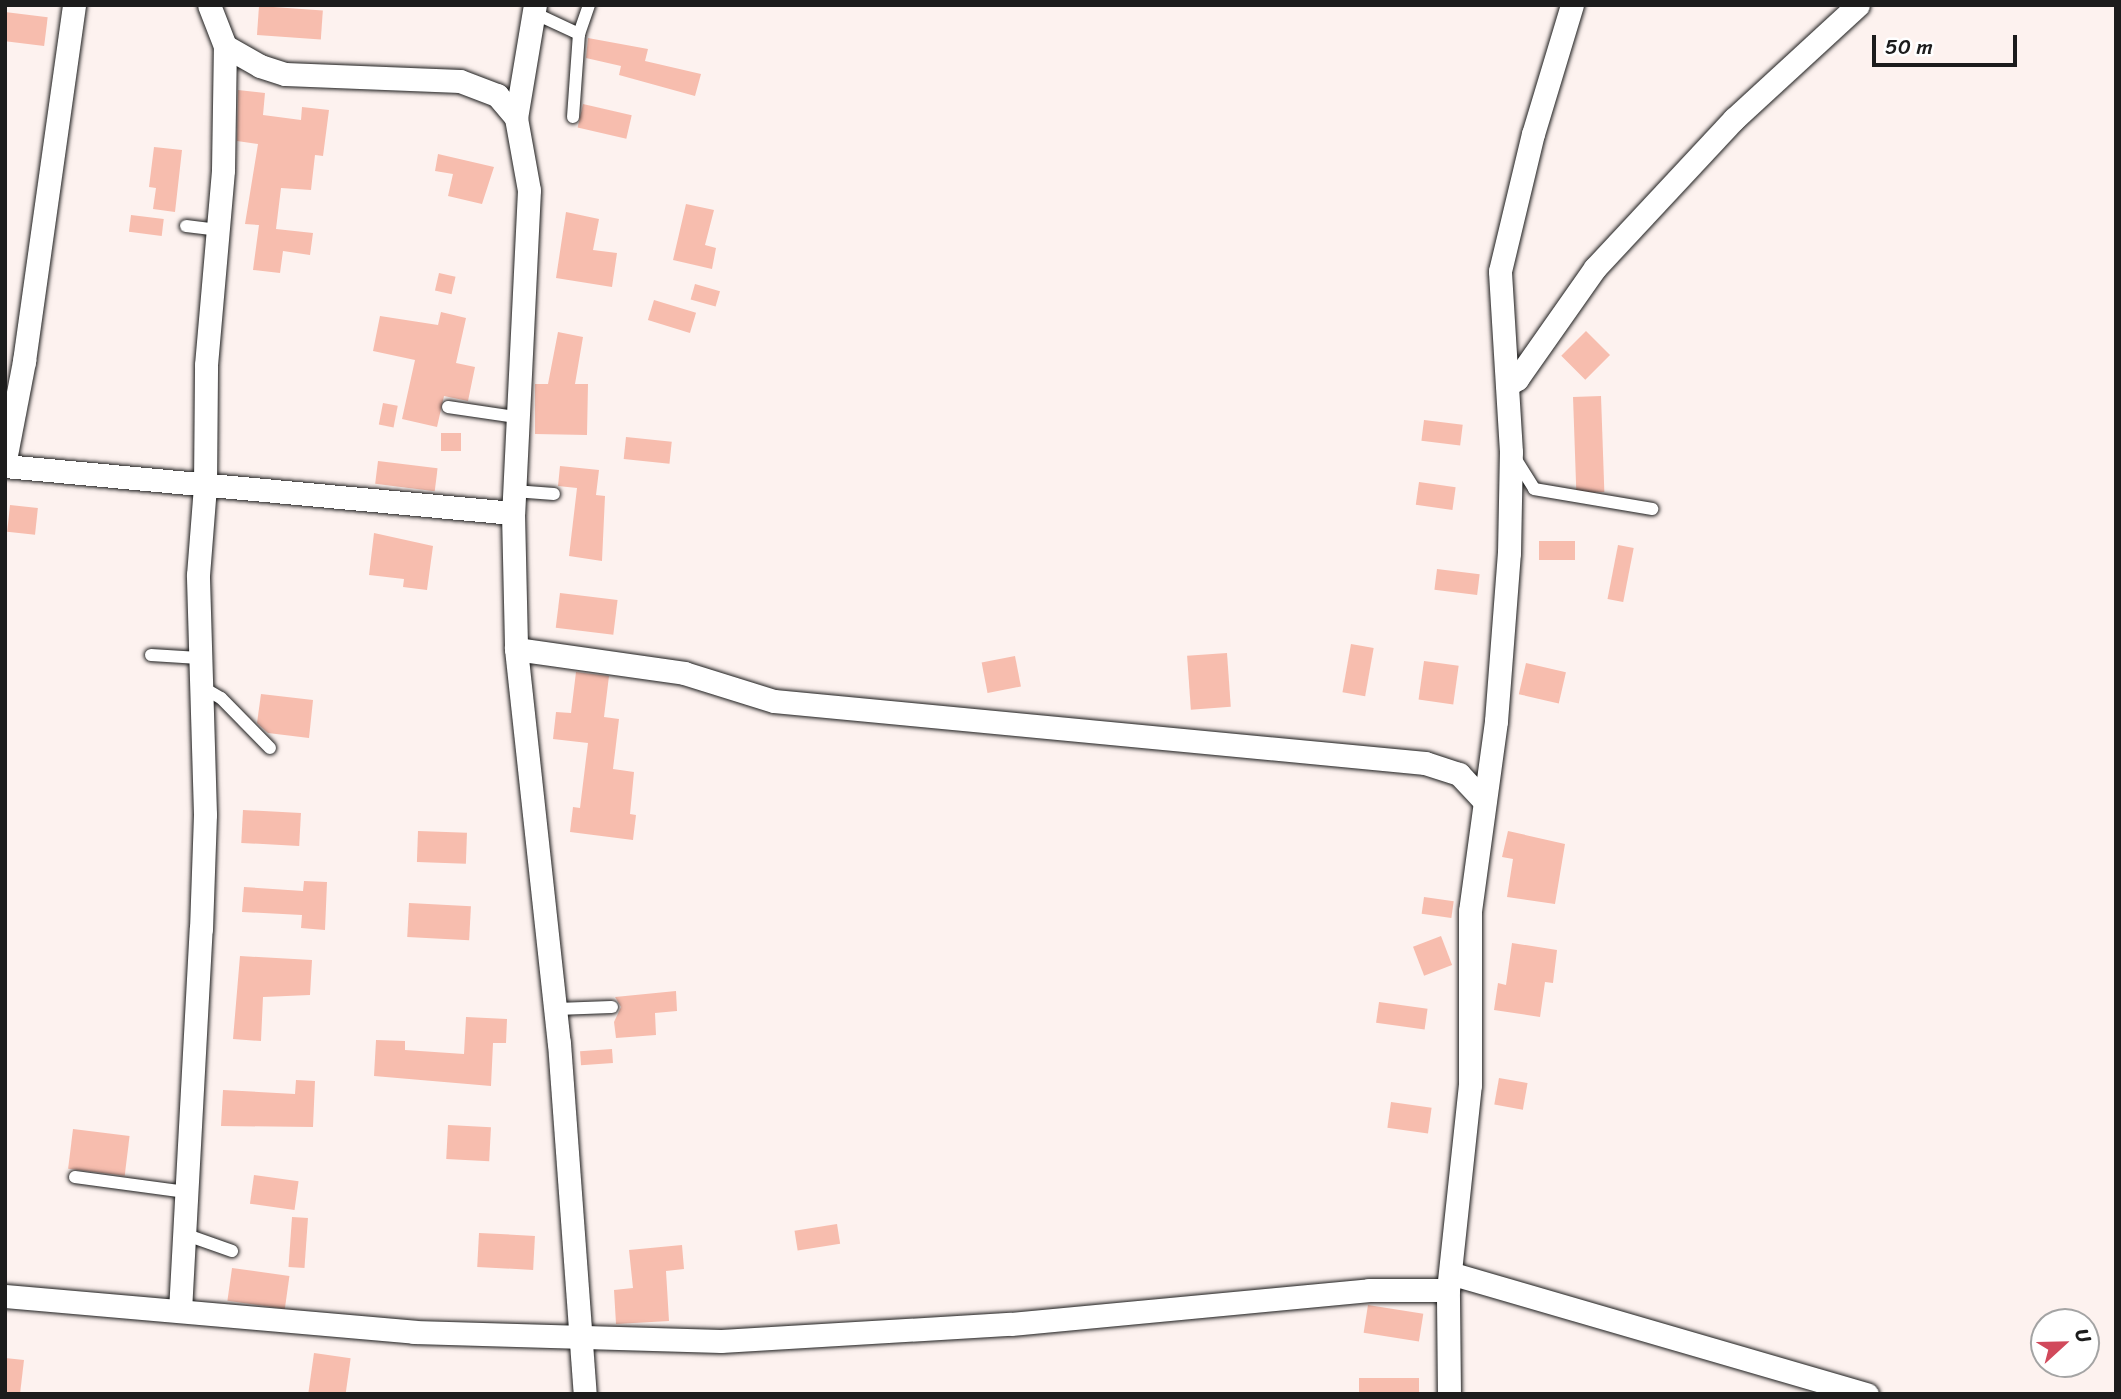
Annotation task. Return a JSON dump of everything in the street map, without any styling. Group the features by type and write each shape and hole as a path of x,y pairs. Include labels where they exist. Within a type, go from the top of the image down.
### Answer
{"street":[{"path":"5,460 24,360 74,5"},
{"path":"180,1311 205,814 198,575 205,486 206,365 218,230 225,46 209,5"},
{"path":"1449,1394 1450,1282 1470,1085 1470,911 1503,654 1511,452 1499,290 1503,247 1572,5"},
{"path":"1507,385 1517,379 1594,268 1734,119 1858,5"},
{"path":"535,9 516,118 529,190 513,502 516,649 556,1009 585,1394"},
{"path":"225,46 285,74 471,83 497,94 516,118"},
{"path":"5,466 205,486 513,502"},
{"path":"516,649 684,673 774,701 1425,763 1459,774 1484,801"},
{"path":"5,1296 313,1326 582,1338 721,1341 846,1336 1450,1282 1867,1394"}],"lane":[{"path":"573,117 579,34 589,5"},
{"path":"535,9 579,34"},
{"path":"186,226 218,230"},
{"path":"448,407 516,417"},
{"path":"1511,452 1534,489 1651,509"},
{"path":"513,502 554,494"},
{"path":"151,655 199,658"},
{"path":"200,686 221,698 270,748"},
{"path":"556,1009 612,1007"},
{"path":"75,1177 186,1192"},
{"path":"184,1234 232,1251"}],"building":[{"path":"259,6 323,10 321,39 257,35"},
{"path":"5,12 48,17 44,46 5,41"},
{"path":"588,38 648,49 645,61 701,74 695,96 619,75 621,66 586,58"},
{"path":"238,90 265,93 263,115 301,120 302,107 329,110 323,156 315,155 311,190 281,188 276,229 313,233 310,255 283,251 280,273 253,270 259,225 245,224 258,144 237,141"},
{"path":"583,104 632,115 626,139 578,127"},
{"path":"154,147 182,150 175,212 153,209 156,188 149,187"},
{"path":"438,154 494,167 482,204 448,196 453,174 435,171"},
{"path":"686,204 714,210 705,245 716,248 712,269 673,260"},
{"path":"566,212 599,219 593,250 617,253 612,287 556,278"},
{"path":"131,215 164,219 162,236 129,232"},
{"path":"439,273 456,277 452,294 435,291"},
{"path":"695,284 720,291 716,307 691,299"},
{"path":"654,300 696,313 690,333 648,320"},
{"path":"441,312 466,318 456,363 475,367 468,401 444,396 437,427 402,419 415,360 373,351 380,316 438,325"},
{"path":"1586,331 1610,355 1585,380 1561,356"},
{"path":"558,332 583,337 575,384 588,384 587,435 535,434 535,384 548,384"},
{"path":"1601,396 1604,492 1576,493 1573,397"},
{"path":"383,403 398,406 394,427 379,425"},
{"path":"1424,420 1463,425 1460,446 1421,441"},
{"path":"441,433 461,433 461,451 441,451"},
{"path":"626,437 672,442 669,464 624,459"},
{"path":"378,461 438,468 435,491 375,484"},
{"path":"560,466 599,470 596,495 605,496 602,561 569,556 577,488 558,486"},
{"path":"1419,482 1456,487 1452,510 1416,505"},
{"path":"10,505 38,508 35,535 7,532"},
{"path":"374,533 433,546 427,590 403,587 404,579 369,575"},
{"path":"1539,541 1575,541 1575,560 1539,560"},
{"path":"1618,545 1634,548 1623,602 1608,599"},
{"path":"1437,569 1480,574 1477,595 1434,590"},
{"path":"560,593 618,600 613,635 556,628"},
{"path":"1351,644 1374,648 1365,696 1342,692"},
{"path":"1227,653 1231,707 1191,710 1187,656"},
{"path":"1015,656 1021,686 988,693 982,662"},
{"path":"1424,661 1459,666 1453,704 1419,700"},
{"path":"1526,663 1566,672 1559,703 1519,694"},
{"path":"576,672 609,676 604,717 619,719 613,769 634,772 630,814 636,815 633,840 570,832 573,807 580,808 588,743 553,739 556,712 571,713"},
{"path":"261,694 313,700 309,738 268,733 257,723"},
{"path":"243,810 301,813 299,846 241,843"},
{"path":"418,831 467,833 466,864 417,862"},
{"path":"1508,831 1565,844 1555,904 1507,897 1513,859 1502,857"},
{"path":"304,881 327,882 325,930 301,928 302,915 242,912 244,887 303,891"},
{"path":"1424,897 1454,901 1451,918 1422,914"},
{"path":"409,903 471,906 469,940 407,937"},
{"path":"1441,936 1452,965 1424,976 1413,947"},
{"path":"1512,943 1557,950 1553,983 1545,982 1540,1017 1494,1010 1498,983 1506,985"},
{"path":"240,956 312,960 310,995 263,997 261,1041 233,1039"},
{"path":"676,991 677,1011 655,1013 656,1035 616,1038 614,1022 621,1007 615,997"},
{"path":"1379,1002 1428,1009 1425,1030 1376,1023"},
{"path":"466,1017 507,1019 506,1043 493,1043 491,1086 374,1076 376,1040 405,1041 405,1050 464,1054"},
{"path":"612,1049 613,1063 581,1065 580,1051"},
{"path":"1499,1078 1528,1083 1523,1110 1494,1105"},
{"path":"296,1080 315,1081 313,1127 221,1126 223,1090 295,1094"},
{"path":"1391,1102 1432,1108 1428,1133 1387,1128"},
{"path":"448,1125 491,1127 489,1161 446,1159"},
{"path":"73,1129 130,1136 125,1176 68,1169"},
{"path":"254,1175 299,1181 295,1210 250,1204"},
{"path":"292,1217 308,1218 304,1268 289,1267"},
{"path":"837,1224 840,1244 798,1250 795,1231"},
{"path":"479,1233 535,1236 533,1270 477,1267"},
{"path":"682,1245 684,1269 666,1271 669,1321 616,1324 614,1290 633,1288 629,1250"},
{"path":"232,1268 289,1276 285,1309 227,1301"},
{"path":"1368,1305 1423,1314 1419,1341 1364,1333"},
{"path":"314,1353 351,1358 346,1394 308,1394"},
{"path":"5,1358 24,1360 20,1394 5,1394"},
{"path":"1359,1378 1419,1378 1419,1394 1359,1394"}]}
